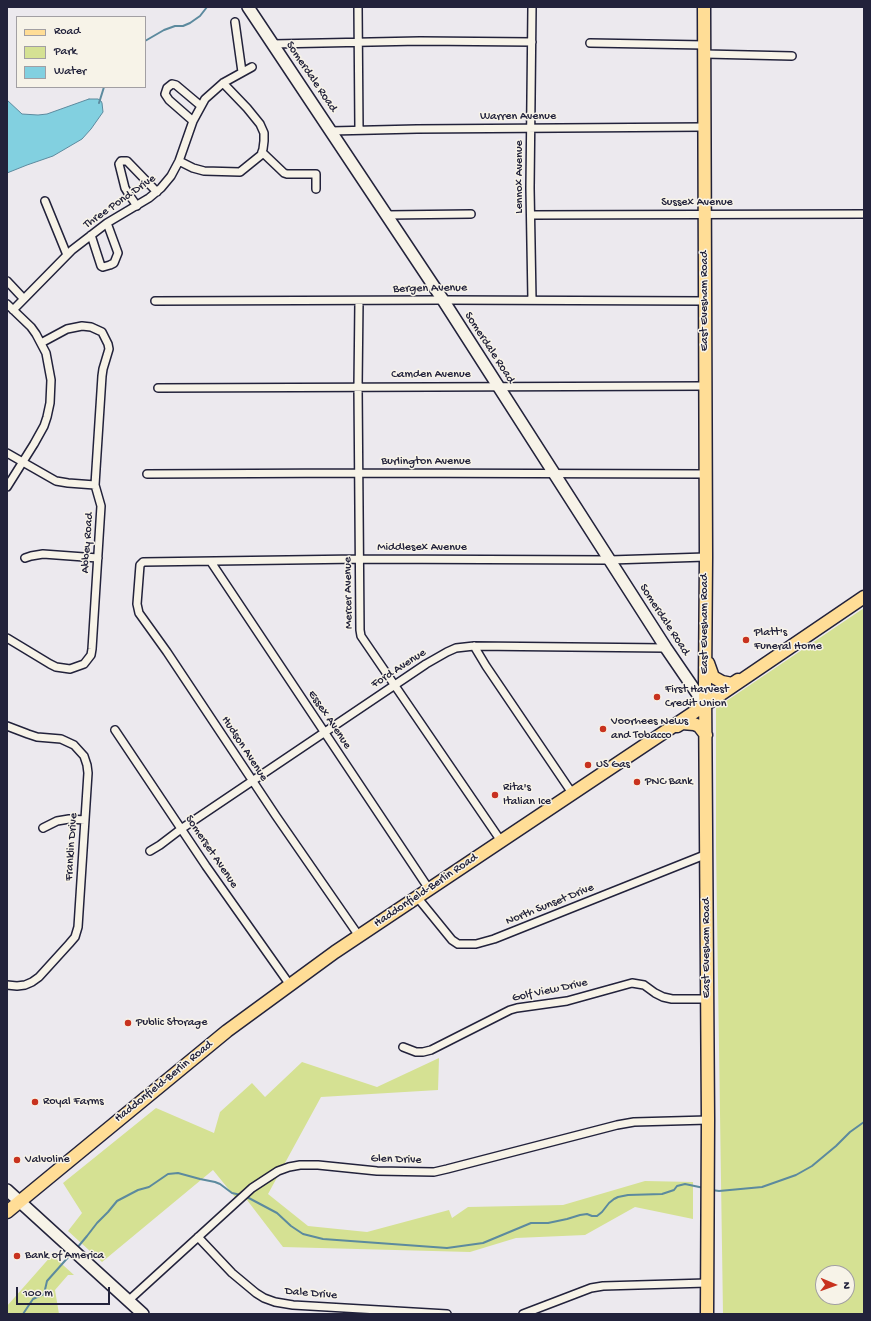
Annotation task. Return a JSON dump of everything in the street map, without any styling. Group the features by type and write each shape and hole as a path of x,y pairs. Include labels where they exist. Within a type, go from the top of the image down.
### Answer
{"main road":[{"name":"Somerdale Road","path":"248,7 443,300 666,648 706,705"},
{"name":"East Evesham Road","path":"704,7 708,1120 707,1314"},
{"name":"Haddonfield-Berlin Road","path":"7,1212 227,1031 335,952 706,705 864,597"},
{"path":"706,657 713,678 732,684 738,680 741,681"},
{"path":"675,725 678,726 682,723 694,724 699,726 706,735"},
{"path":"7,1190 143,1314"}],"street":[{"path":"358,7 359,130"},
{"name":"Lennox Avenue","path":"532,7 532,300"},
{"path":"235,22 242,72"},
{"path":"273,44 420,41 532,42"},
{"path":"590,43 792,56"},
{"name":"Three Pond Drive","path":"13,310 67,255 91,235 107,223 137,206 157,192 167,182 178,161 193,121 201,106 210,94 223,83 252,67"},
{"path":"178,161 204,171 240,172 261,155 264,145 264,133 260,124 223,83"},
{"path":"193,121 169,100 165,94 167,88 172,84 176,85 201,106"},
{"name":"Warren Avenue","path":"331,131 704,127"},
{"path":"262,152 284,173 316,174 316,189"},
{"path":"137,206 125,188 119,164 121,161 127,160 157,192"},
{"path":"45,201 67,255"},
{"path":"387,215 471,214"},
{"name":"Sussex Avenue","path":"531,215 864,214"},
{"path":"91,235 101,266 103,267 114,263 118,253 107,223"},
{"path":"7,281 24,298"},
{"name":"Bergen Avenue","path":"155,301 704,301"},
{"name":"Mercer Avenue","path":"359,301 358,387 361,636 501,841"},
{"path":"7,304 31,327 41,343 46,353 52,380 50,403 44,426 7,487"},
{"name":"Abbey Road","path":"7,638 56,666 70,669 84,664 91,654 92,649 101,506 95,485 102,376 109,349 102,332 91,327 82,326 67,328 41,343"},
{"name":"Camden Avenue","path":"158,388 705,386"},
{"path":"7,453 56,480 68,483 95,485"},
{"name":"Burlington Avenue","path":"147,474 705,474"},
{"path":"25,558 43,554 98,558"},
{"name":"Middlesex Avenue","path":"140,564 143,562 360,559 610,560 706,556"},
{"name":"Essex Avenue","path":"211,562 429,889"},
{"name":"Hudson Avenue","path":"140,564 137,604 139,613 359,936"},
{"path":"474,646 572,793"},
{"name":"Ford Avenue","path":"150,851 181,828 395,685 447,652 456,648 474,646 666,648"},
{"name":"Franklin Drive","path":"7,726 36,737 61,739 74,745 80,751 87,765 78,927 75,937 47,969 32,982 17,986 7,985"},
{"name":"Somerset Avenue","path":"115,730 290,985"},
{"path":"42,828 57,821 69,819 85,820"},
{"name":"North Sunset Drive","path":"417,897 452,940 458,944 476,944 494,940 707,854"},
{"name":"Golf View Drive","path":"403,1047 416,1052 431,1050 510,1010 566,1000 632,983 644,985 663,997 707,999"},
{"name":"Glen Drive","path":"128,1301 252,1188 278,1171 289,1167 318,1164 377,1171 434,1172 617,1125 634,1122 708,1120"},
{"name":"Dale Drive","path":"198,1237 250,1288 264,1298 275,1302 293,1305 447,1314"},
{"path":"523,1314 592,1288 603,1286 708,1283"}],"green space":[{"path":"864,608 864,1314 723,1314 716,846 716,708"},
{"path":"439,1058 438,1090 321,1097 268,1194 308,1226 367,1232 449,1210 452,1218 468,1207 563,1205 645,1181 693,1182 693,1219 635,1207 585,1235 516,1238 470,1252 283,1247 247,1200 235,1197 213,1170 102,1262 68,1231 82,1213 63,1183 156,1108 214,1133 220,1112 252,1083 265,1097 302,1062 377,1087"},
{"path":"52,1255 74,1275 68,1275 55,1290 59,1314 7,1314 7,1306"}],"water":[{"path":"89,99 98,99 101,101 103,112 82,139 53,156 7,173 7,100 22,114 38,115 47,114"}],"waterway":[{"path":"146,40 164,30 190,23 200,16 207,7"},
{"path":"99,103 104,88"},
{"path":"712,1190 719,1191 762,1187 796,1175 812,1166 850,1132 864,1122"},
{"path":"77,1248 117,1201 138,1190 149,1187 168,1174 178,1173 215,1182 232,1193 241,1195"},
{"path":"245,1196 277,1213 291,1226 303,1234 323,1239 447,1248 483,1243 531,1223 548,1223 587,1214 597,1216 609,1203 618,1197 628,1195 662,1194 674,1190 677,1186 685,1184 704,1188"},
{"path":"23,1314 33,1299 44,1294 47,1281 71,1254"}],"place":[{"name":"Platt's Funeral Home","path":"746,640"},
{"name":"First Harvest Credit Union","path":"657,697"},
{"name":"Voorhees News and Tobacco","path":"603,729"},
{"name":"US Gas","path":"588,765"},
{"name":"PNC Bank","path":"637,782"},
{"name":"Rita's Italian Ice","path":"495,795"},
{"name":"Public Storage","path":"128,1023"},
{"name":"Royal Farms","path":"35,1102"},
{"name":"Valvoline","path":"17,1160"},
{"name":"Bank of America","path":"17,1256"}]}
